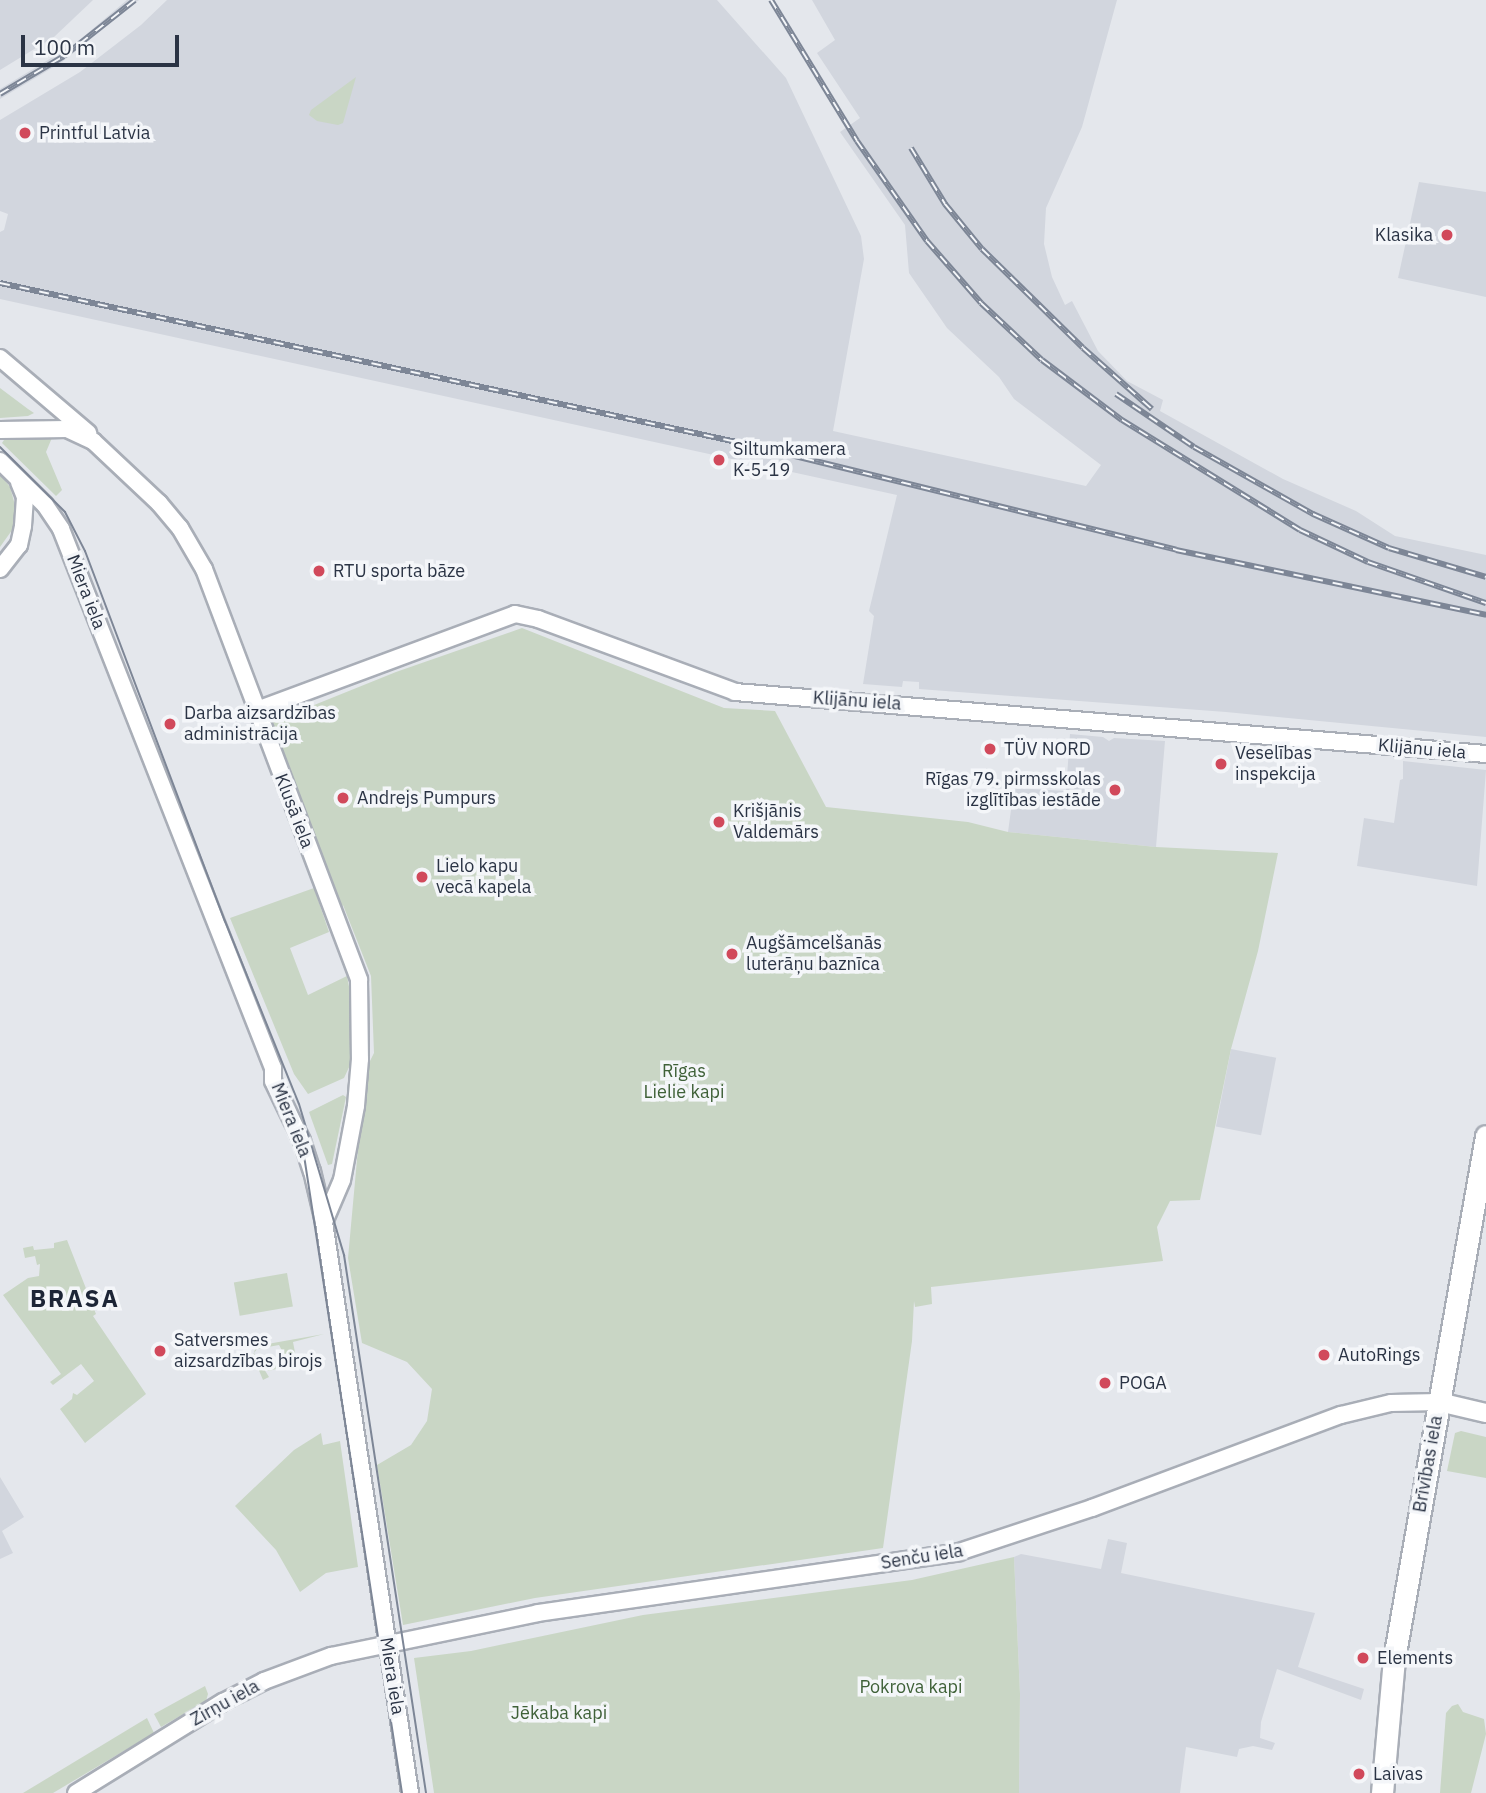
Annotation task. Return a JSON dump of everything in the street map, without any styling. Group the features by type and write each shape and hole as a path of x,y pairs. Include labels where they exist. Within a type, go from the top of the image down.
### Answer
{"highway":[{"name":"Brīvības iela","path":"1382,1793 1394,1659 1486,1136"}],"main road":[{"path":"1439,1402 1486,1413"}],"street":[{"name":"Klusā iela","path":"0,358 43,397 88,432 93,441 153,497 194,549 359,980 360,1048 356,1106 342,1180 324,1222"},
{"path":"31,429 45,416 43,397"},
{"name":"Klusā iela","path":"0,430 67,429 93,441"},
{"name":"Miera iela","path":"0,461 55,518 75,560 265,1047 273,1081 302,1141 324,1222 410,1793"},
{"path":"0,569 19,545 23,526 25,497 17,477"},
{"name":"Klijānu iela","path":"257,710 515,614 538,619 734,692 1486,754"},
{"name":"Senču iela","path":"387,1643 538,1614 959,1552 1092,1508 1341,1415 1391,1403 1439,1402"},
{"name":"Zirņu iela","path":"76,1793 223,1702 264,1681 331,1656 387,1643"}],"shaded area":[{"path":"0,0 93,0 54,37 0,70"},
{"path":"127,0 139,0 62,62 0,99 0,89 76,43"},
{"path":"167,0 717,0 786,78 861,236 864,259 833,431 1086,486 1101,465 1014,399 999,377 947,328 909,273 905,225 840,132 860,118 817,53 835,40 812,0 1117,0 1082,127 1046,208 1044,244 1052,277 1065,305 1072,301 1098,351 1127,381 1163,400 1160,411 1283,479 1356,511 1395,536 1486,555 1486,737 1226,712 919,689 919,682 903,681 902,687 863,684 874,616 869,611 897,495 0,299 0,232 4,230 8,214 0,211 0,120 80,72 141,25"},
{"name":"Klasika","path":"1419,182 1486,192 1486,297 1398,278"},
{"name":"Rīgas 79. pirmsskolas izglītības iestāde","path":"1070,734 1103,737 1109,741 1114,738 1165,741 1156,847 1008,832 1014,788 1066,791"},
{"path":"1403,761 1486,770 1477,886 1357,866 1364,818 1394,823 1400,780 1403,779"},
{"path":"1231,1049 1276,1058 1261,1135 1216,1127"},
{"path":"0,1477 24,1517 2,1531 13,1553 0,1559"},
{"path":"1108,1539 1127,1543 1121,1573 1315,1613 1298,1667 1364,1689 1361,1700 1277,1669 1261,1722 1260,1738 1275,1743 1272,1750 1253,1746 1239,1749 1237,1757 1186,1747 1180,1793 1019,1793 1020,1694 1014,1557 1021,1554 1101,1569"}],"green space":[{"path":"356,77 343,123 338,125 317,121 309,115 311,110"},
{"path":"0,388 34,413 0,418"},
{"path":"54,433 46,452 62,490 56,496 2,443 6,437"},
{"path":"0,474 10,487 15,505 15,526 0,547"},
{"name":"Rīgas Lielie kapi","path":"522,628 724,708 775,711 826,807 968,822 1008,832 1156,847 1278,853 1258,951 1231,1049 1200,1200 1170,1201 1157,1227 1163,1261 931,1287 932,1304 915,1307 914,1301 912,1341 883,1548 535,1598 403,1625 377,1465 411,1445 427,1421 432,1389 407,1362 362,1343 348,1258 360,1127 367,1095 369,1063 374,1053 371,976 343,905 340,911 310,839 319,847 325,861 272,722 396,672"},
{"path":"314,888 329,932 290,948 308,995 347,976 351,997 351,1063 344,1078 308,1094 294,1074 230,918"},
{"path":"343,1095 346,1097 332,1164 328,1165 309,1112"},
{"path":"67,1240 96,1314 93,1316 146,1394 85,1443 60,1409 72,1399 73,1393 77,1395 94,1381 81,1364 53,1385 50,1382 61,1374 3,1295 28,1278 39,1276 40,1264 37,1265 35,1256 25,1258 23,1248 54,1248 54,1243"},
{"path":"287,1273 293,1306 240,1316 234,1282"},
{"path":"324,1334 293,1342 297,1363 289,1363 288,1366 268,1371 264,1367 286,1358 279,1345 257,1349 254,1353 269,1377 263,1380 253,1356 256,1346"},
{"path":"1461,1431 1486,1437 1486,1478 1447,1471 1455,1433"},
{"path":"321,1433 323,1445 340,1441 358,1567 326,1573 300,1592 276,1550 235,1506 294,1450"},
{"name":"Pokrova kapi","path":"1014,1557 1020,1694 1019,1793 434,1793 414,1658 471,1651 643,1615 912,1580"},
{"path":"205,1686 208,1694 206,1701 161,1727 154,1714"},
{"path":"1458,1704 1463,1712 1484,1719 1486,1734 1471,1793 1440,1793 1446,1713"},
{"path":"147,1718 154,1733 53,1793 23,1793"}],"tram line":[{"path":"0,447 65,512 85,551 225,921 299,1104 344,1255 426,1793"},
{"path":"301,1136 402,1793"}],"railway":[{"path":"0,94 64,56 135,0"},
{"path":"771,0 857,141 927,241 981,303 1042,360 1122,420 1300,530 1368,562 1486,603"},
{"path":"911,148 945,204 982,249 1083,348 1152,409"},
{"path":"0,283 746,444 1176,550 1486,615"},
{"path":"1116,394 1194,447 1313,514 1389,548 1486,577"}],"place":[{"name":"Printful Latvia","path":"25,133"},
{"name":"Klasika","path":"1447,235"},
{"name":"Siltumkamera K-5-19","path":"719,460"},
{"name":"RTU sporta bāze","path":"319,571"},
{"name":"Darba aizsardzības administrācija","path":"170,724"},
{"name":"TÜV NORD","path":"990,749"},
{"name":"Veselības inspekcija","path":"1221,764"},
{"name":"Rīgas 79. pirmsskolas izglītības iestāde","path":"1115,790"},
{"name":"Andrejs Pumpurs","path":"343,798"},
{"name":"Krišjānis Valdemārs","path":"719,822"},
{"name":"Lielo kapu vecā kapela","path":"422,877"},
{"name":"Augšāmcelšanās luterāņu baznīca","path":"732,954"},
{"name":"Satversmes aizsardzības birojs","path":"160,1351"},
{"name":"AutoRings","path":"1324,1355"},
{"name":"POGA","path":"1105,1383"},
{"name":"Elements","path":"1363,1658"},
{"name":"Laivas","path":"1359,1774"}],"district":[{"name":"BRASA","path":"75,1299"}],"park label":[{"name":"Jēkaba kapi","path":"559,1713"}]}
